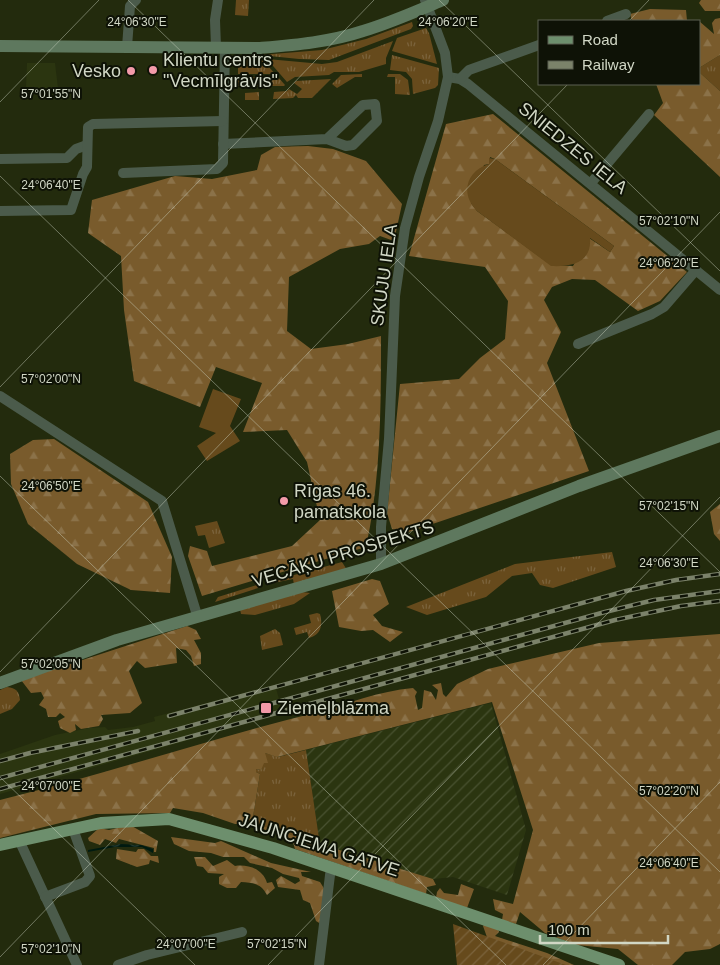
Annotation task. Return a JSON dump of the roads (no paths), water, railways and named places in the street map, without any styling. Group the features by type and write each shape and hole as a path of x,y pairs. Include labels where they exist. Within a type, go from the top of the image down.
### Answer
{"main road":[{"path":"0,46 270,47 339,38 363,32 426,3 443,0"},
{"name":"VECĀĶU PROSPEKTS","path":"0,683 102,645 197,615 381,564 579,486 720,436"},
{"name":"JAUNCIEMA GATVE","path":"0,845 101,823 169,818 239,837 331,867 619,965"}],"street":[{"path":"128,47 130,6 136,0"},
{"path":"123,173 217,170 223,163 220,47 215,20 218,0"},
{"name":"SKUJU IELA","path":"381,564 381,527 389,439 392,328 400,258 411,204 438,122 448,77 444,53 426,3"},
{"path":"609,20 626,14"},
{"path":"460,79 469,70 538,45"},
{"name":"SNIEDZES IELA","path":"448,77 460,79 591,182 720,290"},
{"path":"223,144 327,139 346,146 353,145 377,121 375,104 363,105 327,139"},
{"path":"591,182 649,114"},
{"path":"0,211 71,210 87,167 88,127 93,124 223,121"},
{"path":"0,159 67,158 76,149 87,145"},
{"path":"578,344 658,310 675,296 696,270"},
{"path":"0,396 162,501 197,615"},
{"path":"45,897 85,882 90,876 73,829"},
{"path":"20,840 77,965"},
{"path":"319,965 331,867"},
{"path":"118,965 147,955 242,932"}],"water":[{"path":"120,844 141,845 153,849 153,853 142,847 115,847 88,852 88,850"}],"railway":[{"path":"169,716 626,591 676,580 720,574"},
{"path":"0,778 605,612 654,600 720,591"},
{"path":"0,789 615,620 681,606 720,601"},
{"path":"0,761 138,731"}],"place":[{"name":"Klientu centrs \"Vecmīlgrāvis\"","path":"153,70"},
{"name":"Vesko","path":"131,71"},
{"name":"Rīgas 46. pamatskola","path":"284,501"},
{"name":"Ziemeļblāzma","path":"266,708"}]}
